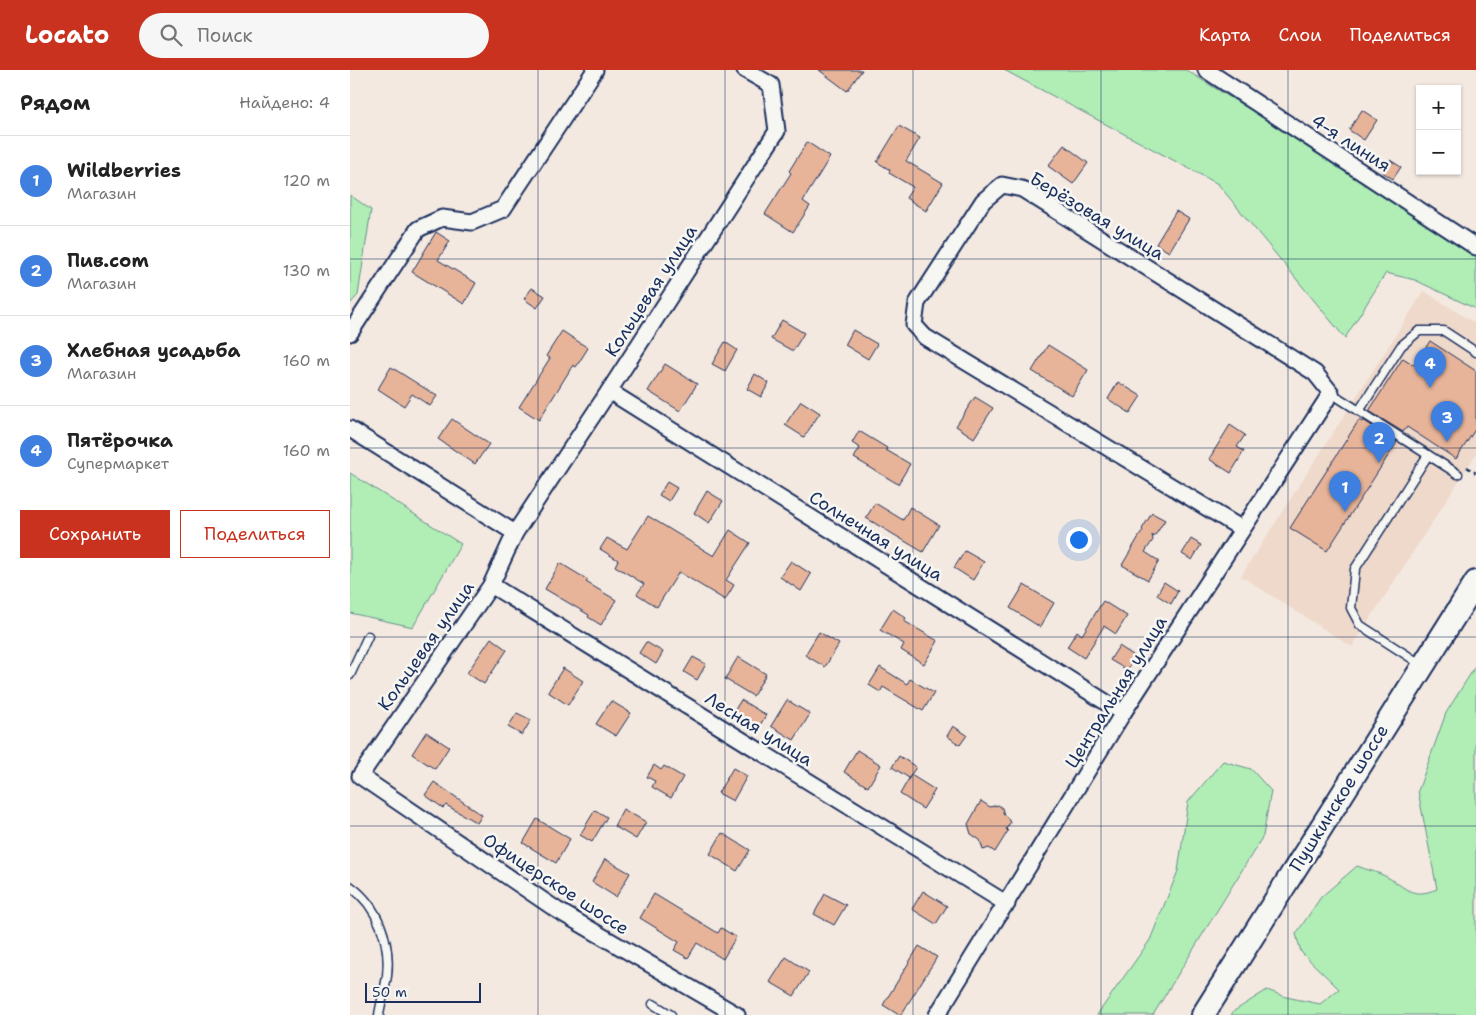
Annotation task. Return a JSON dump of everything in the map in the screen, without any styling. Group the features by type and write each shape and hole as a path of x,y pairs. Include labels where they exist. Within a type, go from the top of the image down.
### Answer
{"main road":[{"name":"Пушкинское шоссе","path":"1203,1015 1476,582"}],"street":[{"path":"350,333 418,229 442,218 472,222 502,209 595,70"},
{"name":"Кольцевая улица","path":"360,776 491,585 515,533 609,392 776,131 771,86 746,70"},
{"name":"4-я линия","path":"1206,70 1476,247"},
{"name":"Берёзовая улица","path":"1242,529 925,338 914,325 917,303 983,201 1002,185 1022,189 1315,373 1331,392"},
{"name":"Солнечная улица","path":"609,392 1123,713"},
{"name":"Центральная улица","path":"937,1015 1123,713 1331,392"},
{"path":"350,429 515,533"},
{"name":"Лесная улица","path":"491,585 1007,904"},
{"name":"Офицерское шоссе","path":"360,776 557,910 737,1015"}],"lane":[{"path":"1359,411 1401,346 1419,331 1444,331 1476,352"},
{"path":"1331,392 1458,474"},
{"path":"1422,666 1360,626 1351,608 1355,570 1428,455"},
{"path":"350,675 368,636"},
{"path":"350,886 359,892 374,911 386,941 387,978 379,1015"},
{"path":"653,1004 671,1015"}],"shaded area":[{"path":"1424,291 1476,324 1476,454 1352,647 1241,576"}],"green space":[{"path":"1004,70 1186,70 1476,250 1476,309 1415,280 1386,273 1345,338 1218,184"},
{"path":"350,195 371,210 358,295 350,304"},
{"path":"350,473 461,544 413,627 350,613"},
{"path":"1476,665 1476,1015 1231,1015 1234,1011 1267,990 1286,997 1320,1004 1339,989 1301,952 1296,934 1321,897 1357,866 1384,875 1405,889 1416,893 1437,889 1418,791 1446,713"},
{"path":"1223,761 1251,769 1271,791 1263,836 1153,1015 1097,1015 1150,940 1178,871 1188,802"}],"building":[{"path":"819,70 862,70 847,91"},
{"path":"1362,110 1377,120 1364,140 1349,130"},
{"path":"899,126 920,138 906,161 943,183 926,211 906,198 913,187 889,173 890,170 877,162"},
{"path":"807,142 830,157 803,201 810,206 793,232 765,214 791,173 789,171"},
{"path":"1064,145 1088,163 1073,184 1048,166"},
{"path":"1390,160 1401,167 1393,179 1382,172"},
{"path":"1176,211 1189,219 1169,252 1156,244"},
{"path":"436,232 450,241 438,260 476,283 464,304 412,272"},
{"path":"532,288 545,296 537,308 524,299"},
{"path":"782,320 804,333 793,351 771,339"},
{"path":"853,330 877,344 868,359 845,345"},
{"path":"562,331 588,348 576,367 573,365 539,420 519,407 550,358 546,356"},
{"path":"1430,341 1476,371 1476,428 1456,459 1407,427 1403,432 1369,411 1403,358 1414,365"},
{"path":"725,342 737,350 725,371 712,364"},
{"path":"1048,345 1088,370 1072,396 1032,371"},
{"path":"665,364 697,384 680,411 648,391"},
{"path":"391,367 437,396 430,406 412,394 404,406 378,389"},
{"path":"755,374 769,383 761,397 747,389"},
{"path":"1118,382 1141,396 1130,413 1108,399"},
{"path":"975,397 993,408 974,438 956,426"},
{"path":"801,401 820,413 804,437 785,425"},
{"path":"452,419 489,444 475,464 438,439"},
{"path":"1359,420 1362,422 1363,420 1397,442 1327,551 1290,528"},
{"path":"1230,425 1245,435 1237,447 1244,451 1231,473 1209,459"},
{"path":"859,431 910,464 898,484 854,458 860,448 852,443"},
{"path":"667,482 677,488 669,501 659,495"},
{"path":"707,491 723,501 709,523 694,513"},
{"path":"875,503 903,520 910,507 939,525 923,552 866,518"},
{"path":"1152,513 1165,520 1154,537 1152,535 1153,540 1145,552 1159,561 1148,580 1122,565"},
{"path":"648,516 714,556 730,530 750,543 726,580 734,585 725,600 679,572 657,607 637,594 644,584 615,566 618,560 600,549 607,538 627,549"},
{"path":"1191,539 1201,545 1192,560 1182,554"},
{"path":"965,551 984,562 973,580 954,568"},
{"path":"791,561 811,574 801,591 780,577"},
{"path":"560,563 588,580 586,582 616,600 601,625 588,617 589,615 545,589"},
{"path":"1164,582 1178,591 1171,604 1157,595"},
{"path":"1024,585 1054,603 1040,627 1010,608"},
{"path":"1103,601 1127,616 1116,634 1104,626 1084,658 1067,647 1077,631 1082,635"},
{"path":"893,609 906,618 904,621 938,641 924,664 901,650 904,644 880,630"},
{"path":"819,632 839,644 825,667 805,655"},
{"path":"491,638 507,650 484,684 467,673"},
{"path":"646,642 663,652 656,664 639,653"},
{"path":"1119,646 1136,657 1127,670 1110,660"},
{"path":"693,657 706,664 697,680 684,672"},
{"path":"738,657 766,674 753,696 725,679"},
{"path":"880,667 907,684 910,679 934,693 923,711 883,687 880,692 869,685"},
{"path":"563,668 583,681 568,705 548,692"},
{"path":"741,700 766,715 756,732 731,716"},
{"path":"787,700 810,714 794,740 771,726"},
{"path":"611,701 631,713 616,736 596,724"},
{"path":"517,713 531,720 522,735 508,727"},
{"path":"953,726 967,735 960,745 947,736"},
{"path":"426,732 449,747 435,769 412,754"},
{"path":"857,750 881,765 868,787 844,772"},
{"path":"899,756 916,767 909,778 892,767"},
{"path":"654,765 661,770 664,766 683,777 671,798 652,787 655,781 647,777"},
{"path":"733,768 747,776 733,801 718,793"},
{"path":"911,775 935,790 923,809 900,794"},
{"path":"434,782 482,815 477,823 446,805 443,808 425,795"},
{"path":"981,801 990,807 998,805 1002,808 1004,815 1010,823 1006,829 1008,831 995,852 989,848 983,850 980,840 971,834 968,824"},
{"path":"623,809 646,822 636,839 614,826"},
{"path":"595,810 607,817 592,842 580,835"},
{"path":"537,819 570,839 556,863 523,843"},
{"path":"722,833 750,850 737,871 710,854"},
{"path":"605,859 630,873 616,897 592,882"},
{"path":"923,891 947,906 936,924 912,909"},
{"path":"654,894 718,933 721,928 736,937 723,959 697,943 688,958 674,950 679,942 640,918"},
{"path":"825,894 846,905 834,925 814,914"},
{"path":"919,946 937,957 901,1015 899,1015 883,1005"},
{"path":"786,957 809,972 794,996 770,982"}],"place":[{"name":"Пятёрочка","path":"1430,388"},
{"name":"Хлебная усадьба","path":"1447,442"},
{"name":"Пив.com","path":"1379,463"},
{"name":"Wildberries","path":"1345,512"}]}
